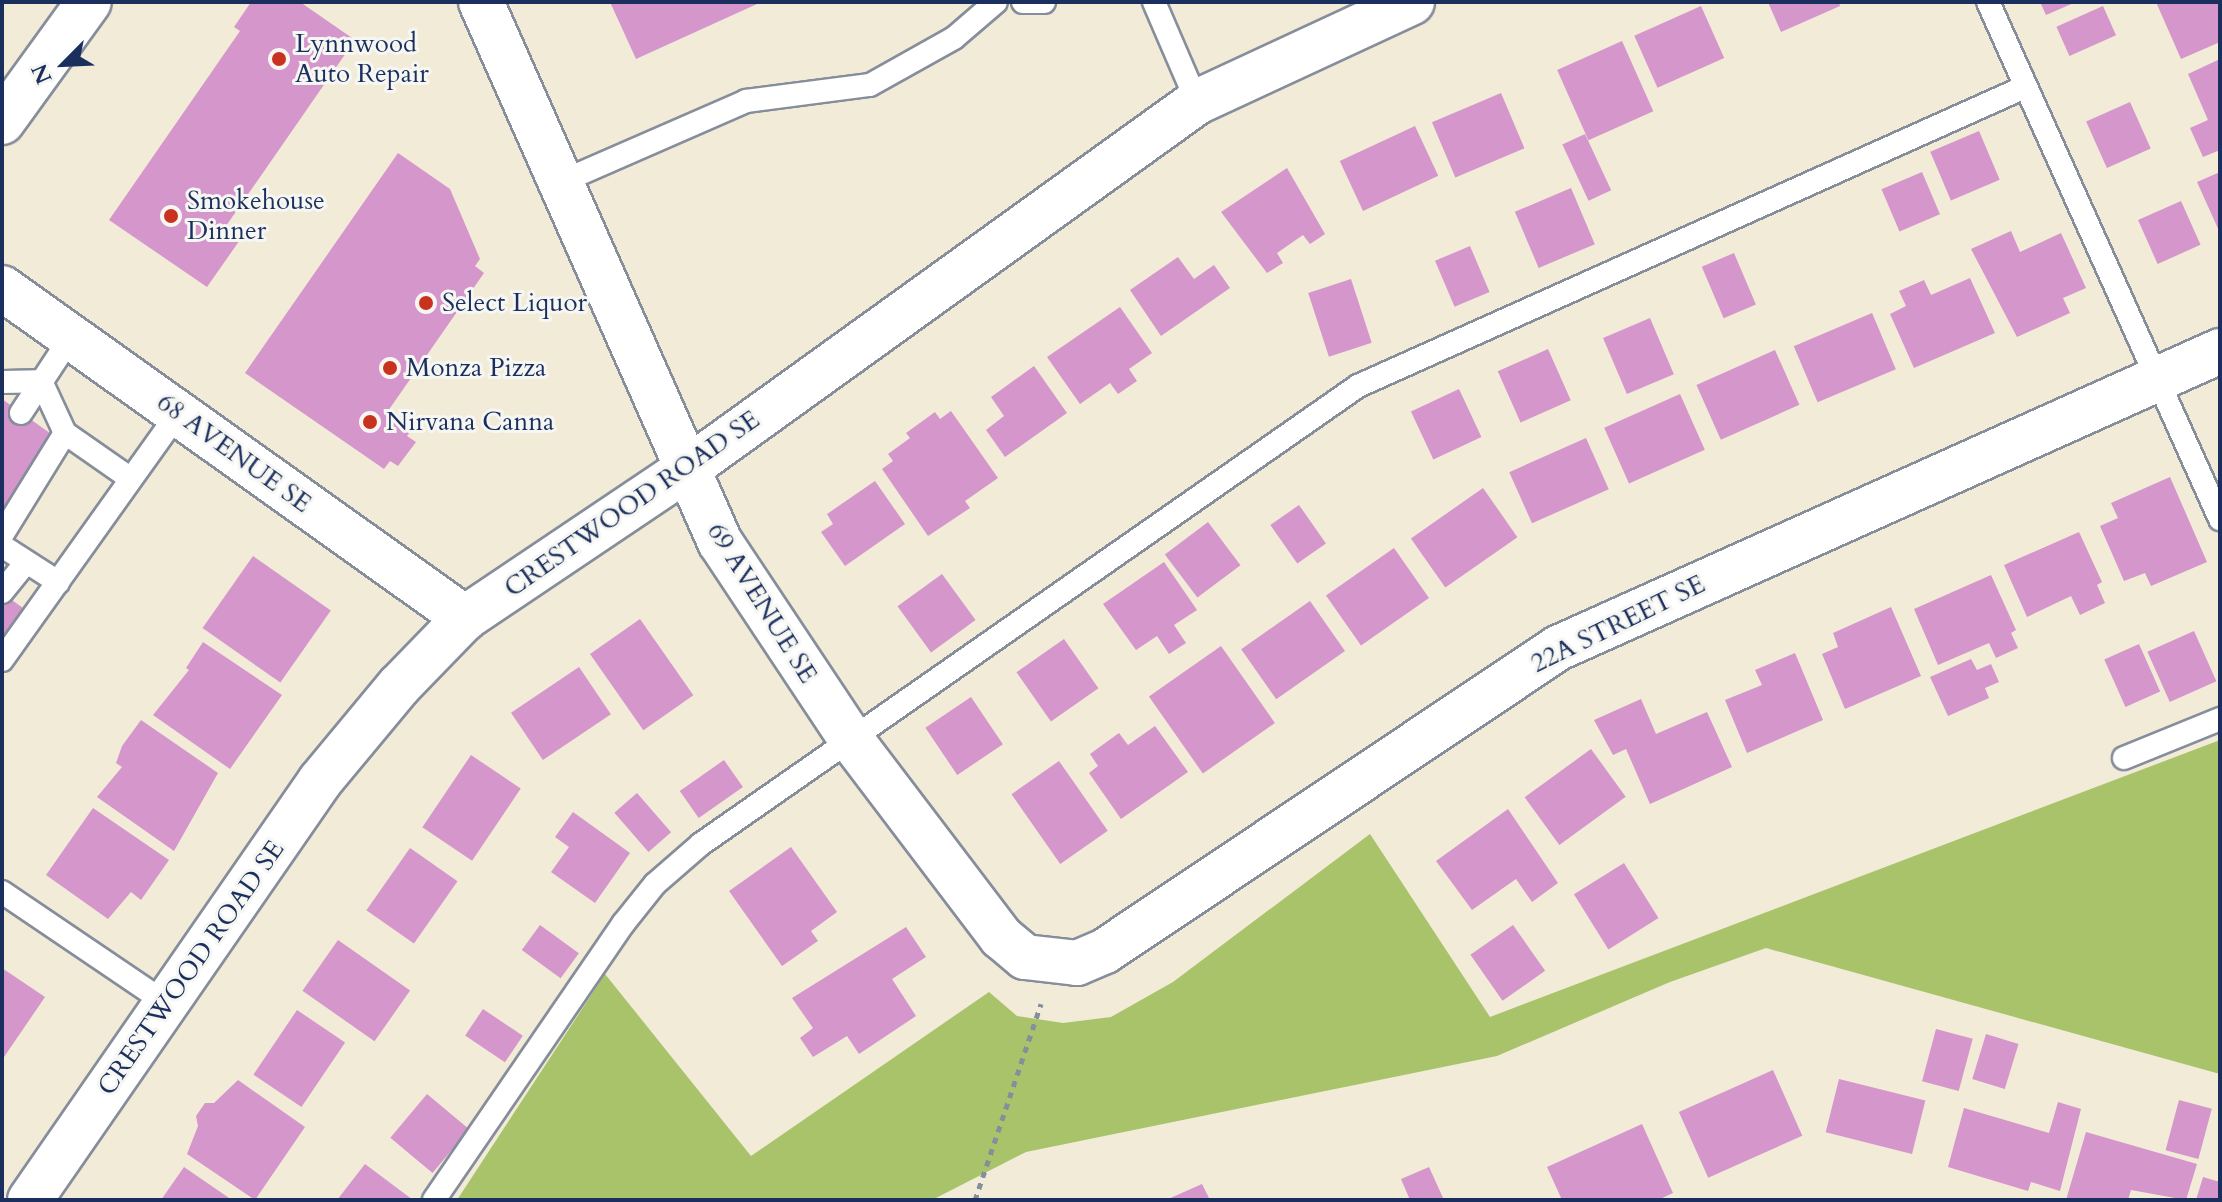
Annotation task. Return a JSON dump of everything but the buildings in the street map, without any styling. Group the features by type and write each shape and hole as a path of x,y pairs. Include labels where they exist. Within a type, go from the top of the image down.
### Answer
{"street":[{"path":"2,122 89,2"},
{"name":"69 AVENUE SE","path":"481,2 720,542 751,594 853,742 1001,937 1025,957 1055,962"},
{"name":"CRESTWOOD ROAD SE","path":"30,1200 320,781 399,686 465,618 687,469 1197,102 1412,2"},
{"name":"68 AVENUE SE","path":"2,288 465,618"},
{"name":"22A STREET SE","path":"1055,962 1077,963 1105,951 1558,648 2220,351"}],"lane":[{"path":"561,182 746,101 870,85 954,38 996,2"},
{"path":"1023,2 1044,2"},
{"path":"1154,2 1197,102"},
{"path":"1988,2 2220,519"},
{"path":"434,1200 655,884 701,844 853,742 1358,386 2025,87"},
{"path":"21,413 71,337"},
{"path":"2,382 41,381"},
{"path":"41,381 65,433 131,479"},
{"path":"2,660 178,413"},
{"path":"2,535 65,433"},
{"path":"2,546 58,582"},
{"path":"2,592 26,562"},
{"path":"2124,758 2220,719"},
{"path":"2,892 166,1003"}],"path":[{"path":"975,1200 1055,962"}],"green space":[{"path":"2220,740 2220,1074 1766,948 1670,982 1497,1056 1026,1152 932,1200 457,1200 605,974 751,1156 989,992 1017,1016 1063,1023 1111,1017 1173,982 1370,834 1490,1017"}],"place":[{"name":"Lynnwood Auto Repair","path":"279,59"},
{"name":"Smokehouse Dinner","path":"171,216"},
{"name":"Select Liquor","path":"426,303"},
{"name":"Monza Pizza","path":"390,368"},
{"name":"Nirvana Canna","path":"370,422"}]}
